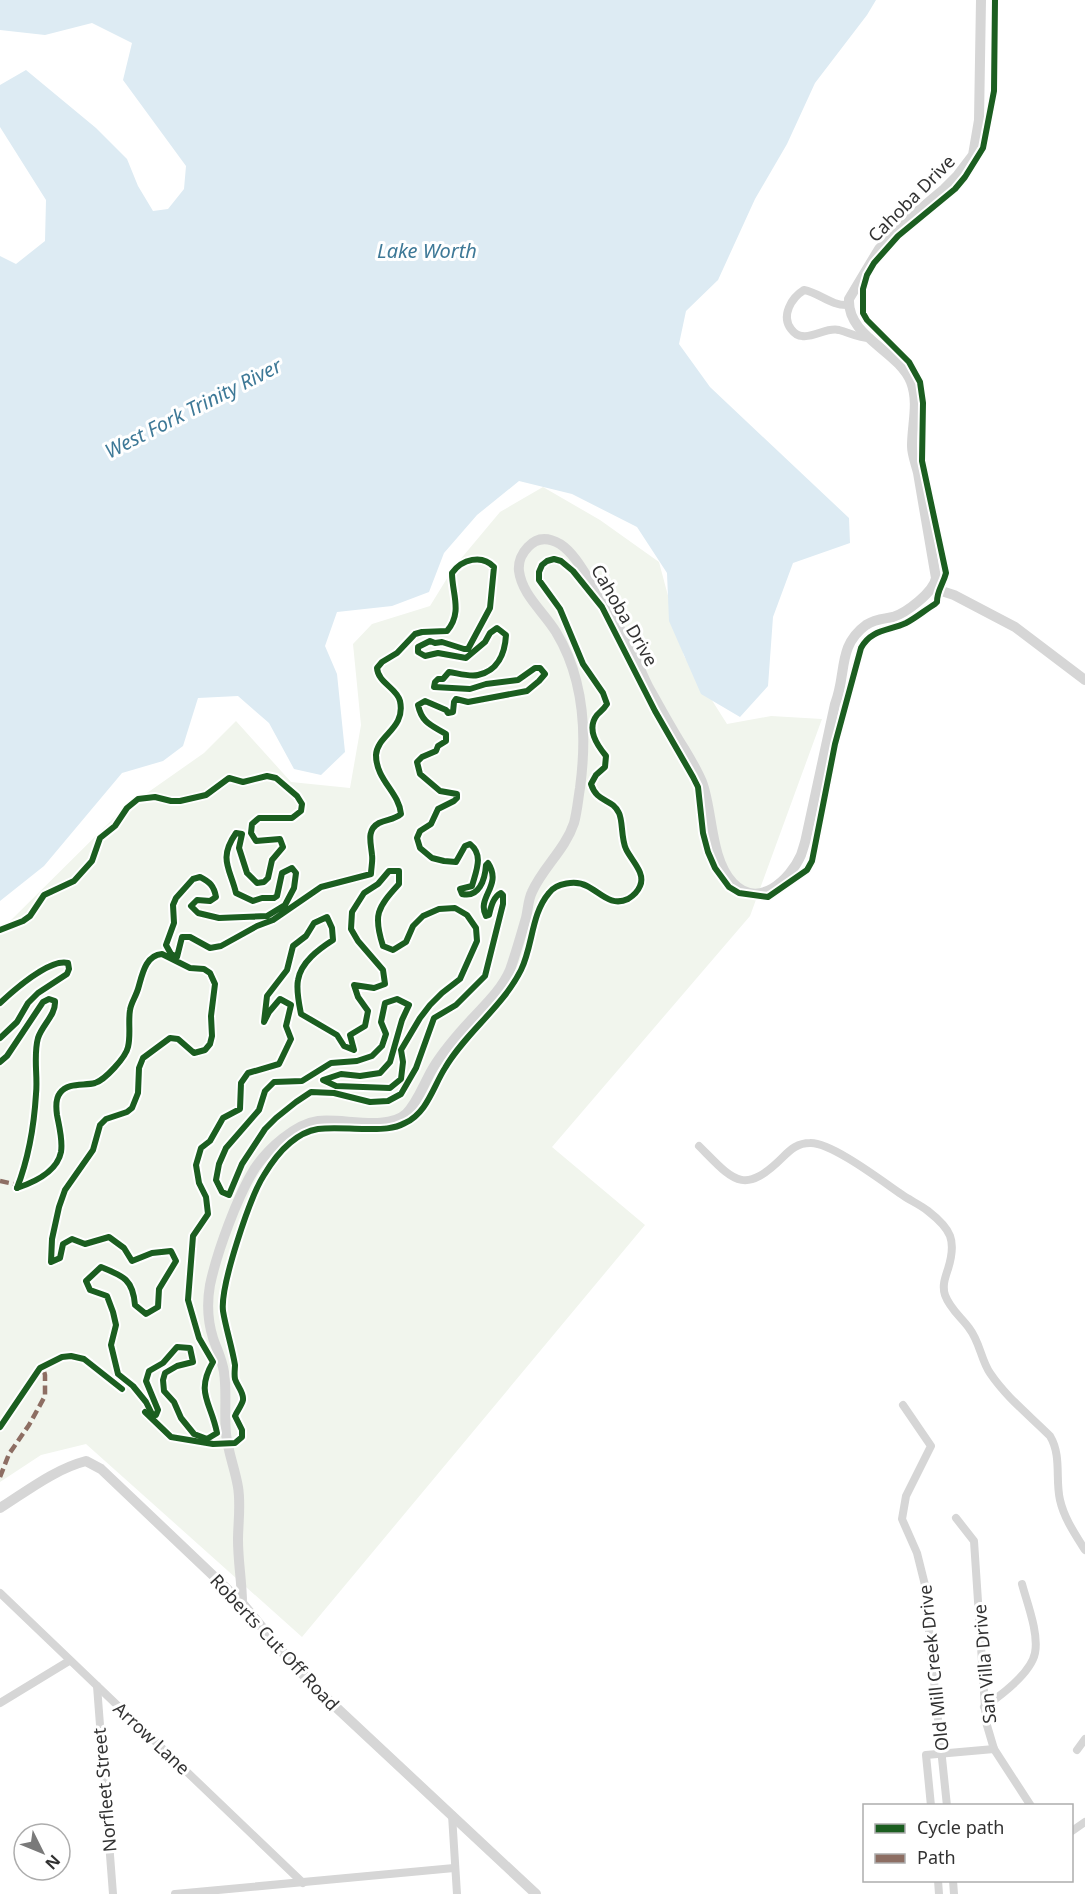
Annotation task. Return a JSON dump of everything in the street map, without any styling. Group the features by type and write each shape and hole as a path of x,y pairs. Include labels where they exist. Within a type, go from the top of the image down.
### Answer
{"street":[{"name":"Cahoba Drive","path":"849,305 849,299 879,249 905,222 957,176 973,154 979,121 981,0"},
{"path":"870,338 852,336 838,330 800,336 787,324 786,318 792,301 804,290 834,304 849,305 854,321 908,376 912,385 915,411 912,447 936,578 932,588 954,595 1015,627 1085,680"},
{"name":"Cahoba Drive","path":"242,1603 243,1581 238,1543 239,1499 226,1440 225,1375 221,1355 213,1339 208,1299 215,1264 237,1203 256,1168 269,1152 302,1125 315,1121 377,1123 396,1121 404,1116 451,1042 500,989 509,972 527,916 532,891 572,829 582,772 582,719 579,692 572,666 562,643 526,589 518,567 525,549 536,540 545,538 565,548 580,566 617,625 645,681 696,768 704,786 717,849 727,876 744,893 751,895 773,889 790,873 800,857 839,694 846,649 851,639 868,623 904,612 932,588"},
{"path":"699,1146 725,1172 741,1180 754,1180 768,1172 792,1148 802,1143 821,1144 926,1209 945,1226 952,1240 950,1260 944,1280 945,1296 970,1329 981,1349 989,1372 1004,1391 1054,1442 1059,1500 1065,1516 1085,1550"},
{"name":"Old Mill Creek Drive","path":"903,1405 931,1446 906,1496 902,1519 917,1553 926,1589 947,1804"},
{"name":"Roberts Cut Off Road","path":"0,1508 68,1466 86,1461 93,1464 111,1477 242,1603 297,1669 375,1745 536,1894"},
{"name":"San Villa Drive","path":"956,1518 974,1541 986,1722 994,1749 1030,1804"},
{"path":"984,1707 1008,1690 1030,1664 1035,1653 1034,1630 1022,1584"},
{"name":"Arrow Lane","path":"0,1593 303,1883"},
{"path":"0,1703 69,1660"},
{"name":"Norfleet Street","path":"97,1686 113,1894"},
{"path":"1077,1750 1085,1739"},
{"path":"942,1753 994,1749"},
{"name":"Old Mill Creek Drive","path":"931,1804 926,1755 942,1753"},
{"path":"452,1815 457,1894"},
{"path":"174,1894 454,1868"}],"shaded area":[{"path":"543,487 600,520 659,562 684,656 727,724 771,716 822,719 750,916 552,1147 645,1225 302,1637 86,1444 41,1455 0,1482 0,931 120,812 204,753 236,721 291,782 350,788 361,725 353,644 372,624 430,606 454,567 500,512"}],"water":[{"name":"Lake Worth","path":"0,0 876,0 815,83 787,144 755,199 718,280 686,311 679,344 710,387 849,518 850,543 793,563 773,617 768,686 740,717 701,694 669,621 667,573 637,527 572,494 519,481 477,515 444,553 429,592 392,606 337,612 325,646 337,674 345,752 321,775 294,769 269,723 238,696 198,698 183,746 163,761 122,773 44,866 0,901 0,256 16,264 45,241 46,200 0,127 0,85 26,70 96,128 127,159 138,186 153,211 168,209 184,189 186,166 123,80 132,43 92,23 45,35 0,30"}],"marked path":[{"path":"0,1181 14,1184 17,1188"},
{"path":"0,1477 9,1454 45,1396 45,1375 42,1364"}],"cycle path":[{"path":"145,1412 171,1437 213,1444 235,1443 242,1437 242,1430 235,1416 243,1397 235,1379 235,1365 223,1311 223,1299 244,1221 258,1186 274,1160 286,1146 309,1131 330,1128 385,1129 413,1119 429,1099 454,1055 513,984 525,961 535,920 543,901 552,890 561,885 577,883 587,886 606,898 622,901 628,899 640,886 641,876 624,845 619,813 613,805 597,794 591,784 596,775 605,767 606,756 596,742 592,726 597,715 607,704 603,693 583,664 560,609 539,580 542,565 554,559 561,561 573,571 602,607 655,711 698,787 703,833 708,852 715,868 729,887 739,893 768,897 807,870 812,861 835,744 861,648 875,634 906,623 935,604 946,573 922,461 923,403 920,382 909,362 867,320 863,313 863,289 874,263 898,236 955,189 983,148 994,91 995,0"},
{"path":"0,930 23,921 30,916 44,895 74,881 92,861 100,838 115,826 127,808 138,799 155,797 180,801 206,795 229,778 243,782 267,776 276,778 297,796 302,804 301,811 292,818 259,818 252,824 251,833 256,841 280,839 283,847 272,860 268,878 264,882 257,883 247,873 239,848 242,834 236,833 227,857 236,893 253,901 274,898 277,896 282,873 292,868 296,873 294,888 285,905 267,916 219,918 198,913 191,906 197,900 210,901 216,897 209,883 200,877 193,879 176,898 173,905 174,923 166,945 171,954 177,957 182,937 190,937 210,948 221,946 273,920 321,887 371,874 370,837 372,829 379,823 401,814 396,799 380,772 376,755 381,742 399,718 400,701 395,692 381,678 377,668 397,653 415,634 447,631 455,617 456,603 452,573 456,568 461,564 478,559 494,567 490,608 468,649 430,641 418,647 418,652 425,656 438,653 466,658 497,628 506,635 502,655 491,670 474,675 449,672 443,679 438,679 434,687 470,689 486,684 518,680 535,668 540,668 545,674 527,691 468,702 456,699 453,712 448,713 425,701 418,705 425,720 446,734 446,741 438,746 436,751 422,757 417,762 420,774 440,791 457,794 457,798 438,809 431,824 420,831 417,838 420,848 432,858 456,862 465,846 470,844 477,853 478,864 472,886 460,889 462,894 468,895 477,891 488,863 493,878 484,903 486,916 489,915 496,897 501,893 503,895 503,904 485,976 456,1005 434,1018 416,1068 401,1094 388,1101 370,1102 334,1093 311,1092 265,1129 242,1164 229,1195 222,1192 216,1180 219,1164 226,1148 259,1110 265,1091 274,1082 302,1081 331,1063 357,1061 372,1056 382,1046 386,1034 381,1022 385,1003 397,999 409,1005 402,1020 390,1062 380,1073 360,1076 341,1074 323,1080 336,1086 390,1088 401,1079 403,1062 401,1050 430,1005 460,979 477,941 476,928 467,915 455,908 439,909 423,916 413,926 406,942 393,950 383,946 378,927 379,912 386,899 399,884 399,871 389,871 378,884 364,893 352,912 351,929 358,941 383,970 385,984 374,988 354,985 358,997 368,1011 365,1026 350,1035 354,1050 344,1046 337,1035 301,1014 297,988 300,973 311,957 333,940 332,928 327,917 314,923 306,936 293,946 287,970 267,996 264,1022 280,999 291,1005 286,1026 291,1039 279,1064 248,1073 241,1083 240,1109 223,1118 210,1141 201,1148 196,1165 199,1183 206,1197 208,1214 193,1236 188,1300 199,1338 213,1362 205,1382 205,1390 217,1433 207,1439 194,1434 181,1418 174,1402 164,1391 165,1373 177,1366 193,1362 190,1348 177,1347 163,1363 149,1371 146,1381 158,1410 156,1415 152,1414 133,1386 118,1374 111,1345 116,1325 113,1312 107,1296 90,1290 86,1281 101,1267 116,1273 129,1284 135,1305 146,1314 158,1307 159,1289 176,1261 171,1251 152,1253 132,1261 124,1248 109,1237 85,1244 72,1239 63,1244 60,1258 51,1262 52,1239 65,1190 93,1150 100,1125 106,1119 132,1108 138,1093 139,1068 143,1058 170,1038 178,1039 194,1053 205,1050 210,1044 215,984 210,973 204,969 190,968 162,954 156,955 148,962 129,1015 129,1042 126,1051 104,1078 91,1084 67,1087 60,1093 56,1107 62,1143 59,1159 50,1171 31,1183 17,1188"},
{"path":"0,1003 42,970 52,965 68,963 67,974 38,993 28,1003 17,1022 0,1038"},
{"path":"0,1062 7,1056 43,1002 49,999 55,1001 53,1011 38,1038 32,1130 25,1165 17,1188"},
{"path":"0,1427 40,1368 62,1357 71,1356 84,1359 122,1389"}],"water label":[{"name":"West Fork Trinity River","path":"193,408"}]}
